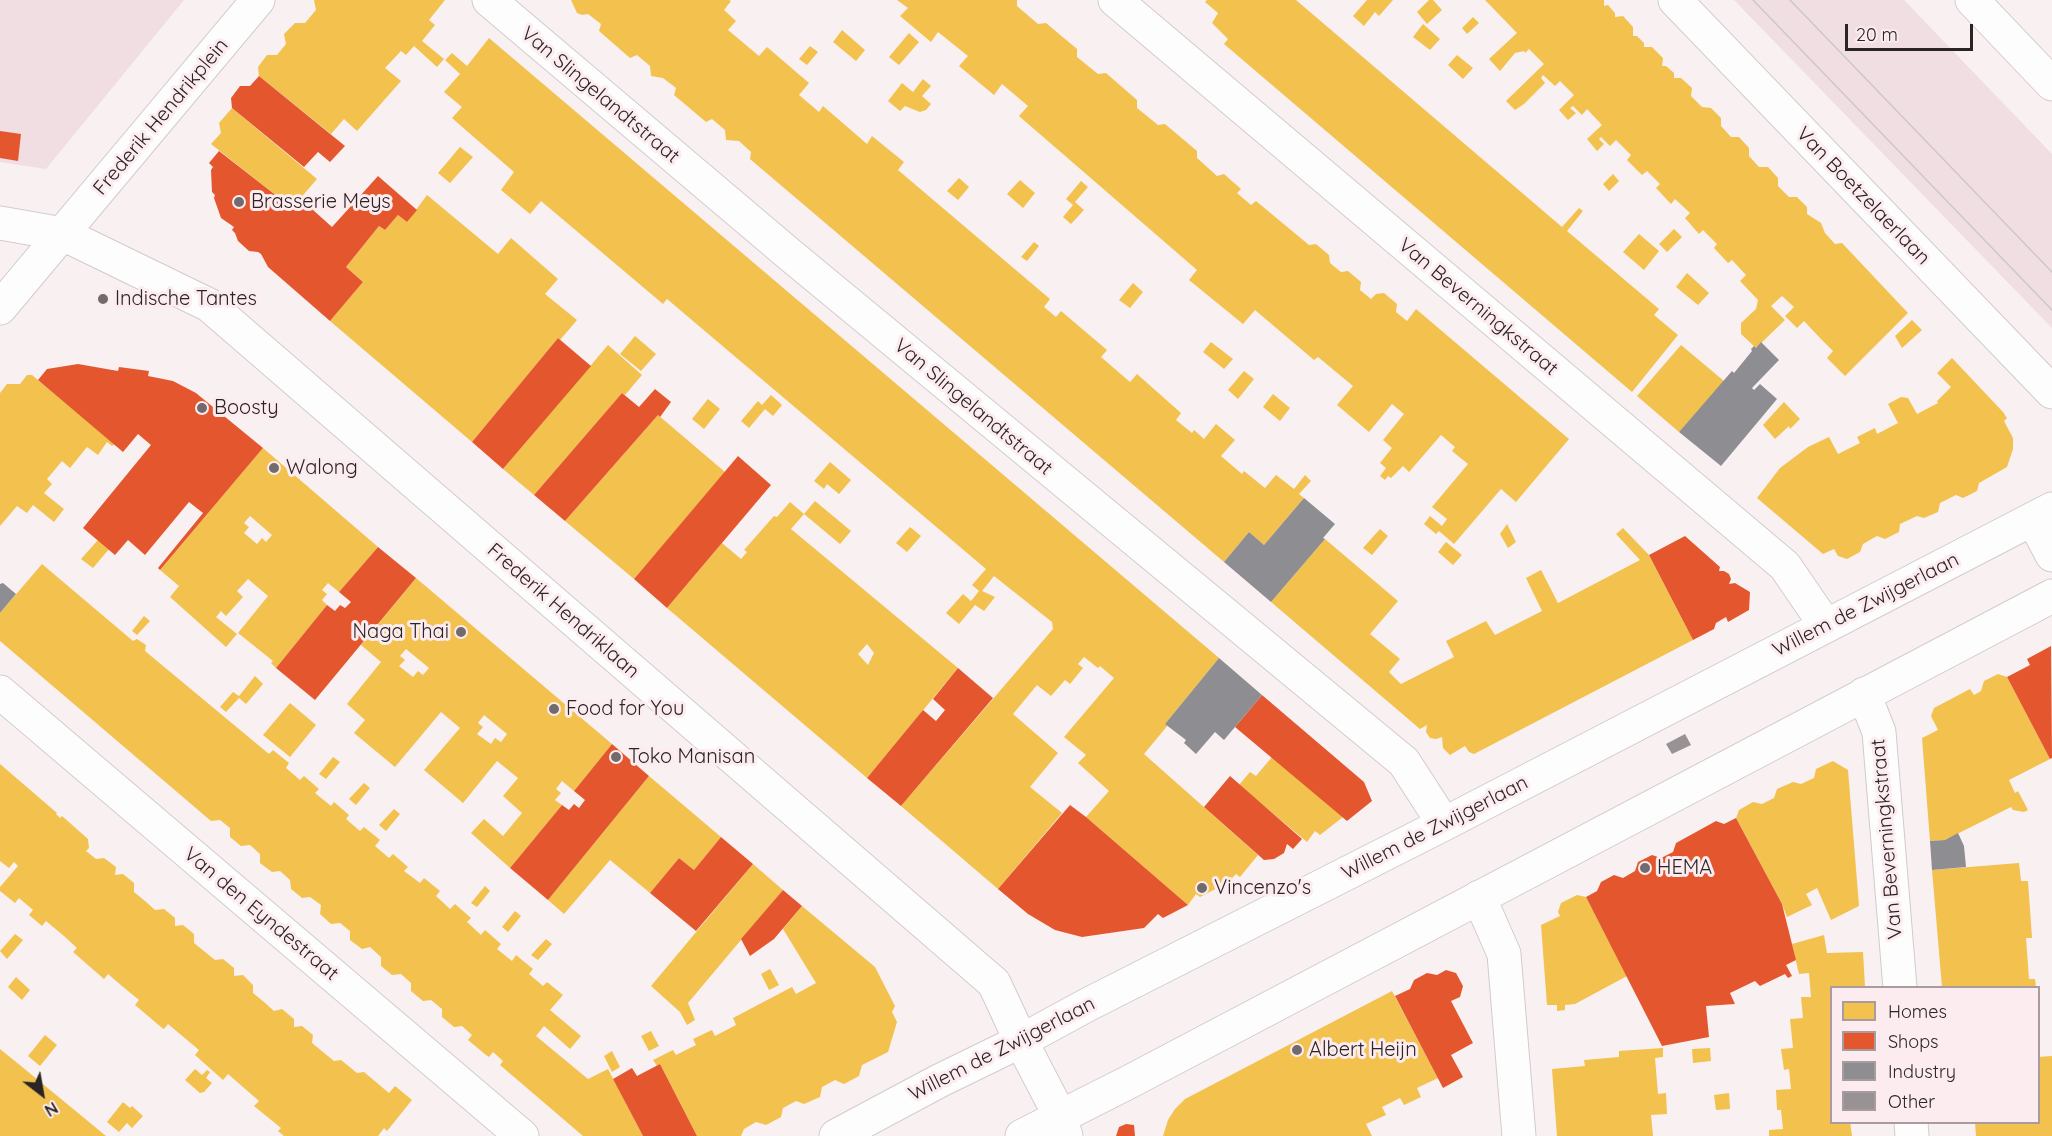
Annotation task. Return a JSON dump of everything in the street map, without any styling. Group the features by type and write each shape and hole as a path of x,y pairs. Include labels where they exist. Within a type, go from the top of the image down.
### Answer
{"street":[{"name":"Frederik Hendrikplein","path":"0,308 258,0"},
{"name":"Van Slingelandtstraat","path":"489,0 789,254 1404,762 1444,824"},
{"name":"Van Beverningkstraat","path":"1115,0 1785,566 1826,626"},
{"name":"Van Boetzelaerlaan","path":"1675,0 2052,393"},
{"path":"1972,0 2052,84"},
{"path":"0,223 63,234"},
{"name":"Frederik Hendriklaan","path":"63,234 209,305 994,983 1063,1126"},
{"name":"Willem de Zwijgerlaan","path":"836,1136 2043,514 2052,555"},
{"path":"1022,1136 1063,1126 1129,1082 2052,596"},
{"name":"Van den Eyndestraat","path":"0,692 522,1136"},
{"name":"Van Beverningkstraat","path":"1864,693 1879,732 1900,986"},
{"path":"1479,897 1504,954 1519,1136"}],"shaded area":[{"path":"0,0 184,0 46,169 0,162"},
{"path":"1734,0 1904,0 2052,154 2052,328"}],"building: Homes":[{"path":"314,0 445,0 429,20 435,25 422,41 444,59 437,67 414,46 406,55 401,51 385,68 401,81 357,131 344,119 331,134 259,76 258,67 267,55 277,55 286,44 284,34 295,23 305,23 316,10"},
{"path":"571,0 731,1 724,10 736,21 728,30 759,56 767,47 809,83 799,95 819,112 823,106 867,144 872,136 904,162 898,170 1050,299 1044,307 1056,317 1061,311 1107,350 1101,357 1130,382 1137,374 1181,413 1176,420 1192,433 1194,430 1204,439 1216,424 1235,440 1221,456 1242,474 1244,471 1265,488 1276,475 1294,489 1305,475 1311,481 1299,494 1304,498 1264,545 1249,532 1224,562 750,159 751,152 739,141 726,140 725,130 712,119 706,122 674,95 676,88 663,78 651,76 650,66 637,55 630,58 599,31 601,24 588,14 577,13"},
{"path":"897,0 1017,0 1017,6 1038,24 1046,23 1077,49 1077,57 1098,74 1106,73 1137,100 1137,108 1158,125 1165,124 1197,151 1197,158 1217,176 1224,174 1241,189 1237,193 1251,205 1256,201 1309,245 1316,244 1329,255 1330,263 1341,272 1348,271 1361,282 1360,290 1371,299 1376,294 1384,293 1397,304 1396,312 1407,321 1416,309 1569,439 1516,502 1501,489 1454,544 1439,531 1436,534 1424,524 1430,516 1442,526 1447,519 1432,507 1468,464 1452,451 1455,447 1441,435 1409,472 1403,466 1391,478 1388,476 1385,480 1380,476 1386,468 1380,463 1392,448 1383,440 1404,414 1392,404 1369,432 1337,405 1353,386 1318,357 1314,360 1255,310 1243,324 1189,280 1197,270 1019,116 1028,106 1002,84 994,95 959,66 968,56 938,32 931,42 900,16 908,8"},
{"path":"1207,0 1296,0 1562,227 1579,208 1583,211 1567,231 1659,309 1654,315 1678,335 1632,392 1224,44 1228,39 1212,23 1218,13 1205,2"},
{"path":"1367,0 1393,0 1379,16 1375,12 1364,26 1353,16"},
{"path":"1429,0 1433,0 1442,10 1427,24 1417,12"},
{"path":"1485,0 1604,0 1604,6 1608,5 1615,13 1615,17 1623,16 1633,27 1633,36 1637,36 1644,43 1644,47 1652,47 1663,58 1662,66 1666,66 1674,73 1674,78 1681,78 1692,88 1691,96 1702,107 1711,108 1721,118 1721,126 1731,137 1739,137 1749,148 1749,156 1759,167 1768,167 1778,178 1778,186 1789,197 1797,197 1807,207 1807,214 1821,223 1825,233 1835,244 1842,243 1908,313 1845,376 1827,358 1833,351 1804,321 1797,328 1785,316 1794,307 1782,296 1771,306 1785,320 1756,348 1741,334 1741,323 1756,309 1758,300 1740,281 1746,275 1732,260 1728,263 1714,248 1717,244 1703,230 1699,234 1685,218 1690,213 1675,199 1671,204 1656,188 1660,184 1647,171 1642,175 1627,160 1631,155 1616,140 1610,146 1601,137 1599,139 1604,144 1597,151 1587,139 1602,125 1587,109 1582,115 1573,106 1570,108 1576,113 1568,120 1559,110 1574,95 1560,81 1555,86 1543,75 1541,78 1545,83 1515,110 1506,101 1544,64 1529,49 1525,53 1524,51 1515,53 1500,71 1489,59 1517,33"},
{"path":"1473,17 1479,23 1467,34 1462,28"},
{"path":"1423,24 1440,39 1430,50 1413,37"},
{"path":"842,30 865,50 856,61 833,42"},
{"path":"909,33 919,42 899,65 889,57"},
{"path":"489,38 1219,658 1165,724 1168,725 1144,754 1258,855 1240,877 1236,874 1227,883 1200,897 1196,894 1188,905 1086,817 1109,791 1078,763 1086,755 1064,737 1114,678 1100,666 1098,668 1084,657 1078,664 1083,668 1070,684 1065,680 1051,696 1037,685 1013,714 1058,753 1030,787 1062,813 998,889 901,806 1053,629 1052,622 994,576 982,591 995,597 984,611 975,605 959,624 946,613 963,594 971,601 979,591 972,585 986,569 667,299 663,304 541,201 530,214 501,190 514,172 452,118 462,107 444,92 460,74 445,60 452,53 467,66"},
{"path":"810,46 818,52 807,65 799,59"},
{"path":"1457,55 1473,68 1463,79 1448,65"},
{"path":"923,79 931,86 922,96 931,104 926,110 920,112 905,106 900,111 888,101 902,83 913,92"},
{"path":"232,108 317,179 292,208 211,144 221,133 219,123"},
{"path":"460,147 473,157 450,183 438,173"},
{"path":"1613,174 1619,181 1609,191 1603,184"},
{"path":"959,178 969,187 958,200 947,191"},
{"path":"1020,180 1035,193 1023,208 1007,194"},
{"path":"1081,181 1088,187 1075,202 1084,210 1071,224 1063,217 1073,205 1066,199"},
{"path":"427,195 498,254 511,238 558,279 545,294 577,320 560,340 558,338 472,442 330,321 363,282 346,267 379,226 385,230 398,215 407,222"},
{"path":"1674,229 1682,237 1667,252 1659,244"},
{"path":"1639,234 1659,251 1644,270 1623,252"},
{"path":"1034,242 1039,246 1027,261 1021,257"},
{"path":"1687,273 1709,293 1698,305 1676,287"},
{"path":"1133,283 1143,292 1130,308 1119,300"},
{"path":"1912,320 1922,330 1902,348 1895,336"},
{"path":"635,336 656,354 641,371 620,354"},
{"path":"1211,342 1233,359 1224,369 1203,352"},
{"path":"608,345 642,375 625,395 622,393 534,495 503,469"},
{"path":"1681,345 1724,381 1679,432 1637,396"},
{"path":"1952,358 2003,412 2007,418 2004,421 2013,438 2013,449 2007,467 1979,483 1977,491 1963,498 1956,495 1940,503 1938,512 1924,518 1917,516 1900,524 1899,532 1885,539 1877,536 1863,544 1860,552 1847,559 1838,556 1834,549 1823,554 1757,498 1780,468 1808,447 1829,437 1838,454 1860,443 1857,437 1875,428 1877,434 1898,423 1888,404 1901,397 1908,398 1917,414 1938,403 1937,401 1951,387 1937,373"},
{"path":"1244,371 1254,379 1238,399 1228,390"},
{"path":"27,375 32,375 115,444 112,446 107,442 98,455 87,447 70,468 62,461 47,479 52,484 44,493 64,509 54,522 33,505 27,513 17,506 0,526 0,393 7,384 20,384"},
{"path":"1273,394 1290,408 1280,421 1263,407"},
{"path":"771,395 782,405 773,416 765,409 749,428 741,421 758,401 762,405"},
{"path":"708,399 720,409 704,429 692,419"},
{"path":"1784,402 1800,419 1775,439 1763,425"},
{"path":"658,415 725,472 634,579 565,521"},
{"path":"263,448 378,547 339,592 328,583 322,590 327,594 322,600 327,605 276,668 271,663 273,661 238,633 268,596 248,579 237,591 243,597 226,616 221,611 216,617 237,634 226,647 170,597 179,586 160,570","holes":["250,516 272,535 266,542 262,538 257,544 244,533 249,527 244,523"]},
{"path":"830,462 851,480 839,494 827,484 824,489 814,481"},
{"path":"815,501 851,531 840,544 804,514"},
{"path":"790,502 804,514 791,529 958,668 867,778 667,608 722,543 741,559 747,552 744,550 774,516 777,517","holes":["867,644 874,653 868,665 858,654"]},
{"path":"1507,524 1516,542 1508,548 1500,534"},
{"path":"910,527 921,536 907,552 896,543"},
{"path":"1623,528 1649,555 1693,640 1474,754 1469,752 1465,746 1450,755 1443,748 1442,737 1430,738 1426,732 1427,725 1420,729 1271,602 1325,539 1398,601 1370,634 1400,659 1389,672 1401,684 1454,657 1446,641 1486,621 1495,635 1542,611 1526,578 1541,570 1558,603 1640,560 1616,534"},
{"path":"1380,529 1388,536 1372,555 1363,548"},
{"path":"98,540 109,549 93,568 81,559"},
{"path":"1446,542 1462,555 1453,565 1438,552"},
{"path":"42,564 133,641 137,639 146,645 145,651 269,754 273,750 289,763 286,768 300,780 304,776 319,789 315,793 331,806 334,802 349,815 346,819 360,831 364,827 380,840 375,846 389,858 393,854 408,867 404,871 420,883 424,878 440,891 436,896 450,909 455,904 471,918 467,922 481,935 485,930 501,944 497,949 512,961 516,955 533,969 529,974 543,986 547,982 563,995 550,1010 581,1036 570,1049 544,1026 536,1036 588,1079 608,1069 643,1136 583,1136 500,1065 503,1061 493,1052 489,1057 486,1055 468,1040 472,1035 462,1026 454,1027 442,1017 442,1009 431,1000 423,1001 411,991 411,983 401,974 392,975 381,966 381,957 370,947 362,949 350,940 350,931 340,923 331,924 320,914 321,905 310,897 302,898 291,889 290,880 280,871 272,872 260,863 260,854 250,845 241,846 230,837 230,828 220,820 211,821 0,641 0,613"},
{"path":"416,578 612,744 574,791 562,781 556,789 561,793 555,800 562,805 510,868 471,833 484,819 503,836 522,813 503,796 518,778 497,761 463,803 424,770 460,728 441,712 395,767 354,733 365,720 347,704 381,662 361,645","holes":["406,649 429,668 423,675 418,671 413,677 399,666 405,660 400,656","484,715 507,734 501,742 495,738 491,744 477,734 483,727 478,723"]},
{"path":"144,616 150,621 137,635 132,631"},
{"path":"1998,674 2007,677 2050,759 2009,780 2015,793 2018,791 2028,810 2024,812 2013,810 2011,807 1945,840 1930,841 1922,738 1938,730 1931,716 1934,708 1970,689 1974,695 1981,691 1984,681"},
{"path":"255,676 263,684 246,704 239,698 226,712 220,707 233,692 239,696"},
{"path":"290,703 316,725 290,757 263,735"},
{"path":"333,757 340,762 326,779 319,774"},
{"path":"1272,757 1343,817 1320,835 1315,831 1307,842 1239,785 1250,772 1256,776"},
{"path":"1833,761 1848,770 1859,906 1831,920 1817,888 1806,894 1812,905 1787,917 1736,818 1739,810 1753,802 1762,804 1774,798 1777,789 1793,782 1801,784 1814,778 1816,769"},
{"path":"0,764 60,818 62,816 88,839 89,848 86,851 96,859 104,858 116,867 115,875 123,874 134,883 134,892 155,910 164,909 175,918 175,926 183,925 194,934 194,943 215,960 223,959 234,968 234,976 243,975 253,985 253,993 274,1011 282,1009 294,1019 294,1027 302,1026 313,1035 312,1043 334,1061 341,1060 357,1073 364,1072 389,1093 395,1086 412,1100 387,1131 384,1128 378,1136 284,1136 278,1131 281,1128 254,1106 259,1101 228,1074 223,1080 195,1055 199,1050 168,1024 164,1029 161,1027 135,1005 139,1000 108,974 104,979 73,952 77,948 64,936 46,921 42,926 29,915 33,910 19,898 15,903 0,891 0,887 18,866 14,862 9,868 0,861"},
{"path":"649,776 721,837 694,870 679,858 650,893 610,860 564,914 548,900"},
{"path":"364,783 370,788 356,805 349,799"},
{"path":"394,809 400,814 386,831 379,825"},
{"path":"2019,863 2021,881 2028,881 2032,938 2026,938 2029,979 2035,979 2036,986 1942,986 1932,870"},
{"path":"753,864 783,890 688,1003 695,1020 687,1025 680,1012 651,986"},
{"path":"485,886 490,891 477,907 471,903"},
{"path":"1577,895 1586,897 1627,976 1575,1004 1565,1005 1565,1010 1557,1011 1557,1005 1547,1005 1541,925 1560,916 1558,912 1561,903"},
{"path":"802,906 875,967 895,1006 892,1012 897,1022 888,1052 862,1065 859,1076 844,1084 835,1080 822,1087 820,1097 804,1104 796,1101 783,1108 781,1117 766,1125 756,1122 744,1129 741,1136 697,1136 660,1064 657,1066 653,1060 673,1050 676,1055 696,1045 693,1039 712,1030 715,1036 736,1025 733,1018 792,987 796,994 816,983 783,929"},
{"path":"515,911 521,916 508,932 502,927"},
{"path":"15,934 23,940 7,959 0,951"},
{"path":"1824,935 1827,953 1863,952 1865,986 1830,986 1830,1124 1850,1124 1852,1136 1769,1136 1769,1130 1783,1129 1781,1110 1777,1110 1776,1090 1791,1089 1789,1069 1784,1070 1781,1049 1793,1048 1790,1019 1803,1018 1801,997 1811,997 1809,973 1799,974 1792,944"},
{"path":"546,939 552,944 538,960 531,955"},
{"path":"770,969 779,985 769,990 761,974"},
{"path":"16,977 30,990 22,1000 8,987"},
{"path":"1392,991 1438,1078 1417,1088 1421,1097 1404,1105 1400,1098 1382,1107 1386,1115 1366,1124 1372,1136 1163,1136 1168,1120 1185,1099"},
{"path":"651,1031 659,1046 649,1051 641,1036"},
{"path":"45,1035 57,1045 40,1066 28,1056"},
{"path":"1663,1048 1663,1057 1655,1058 1658,1094 1666,1093 1667,1114 1651,1115 1653,1136 1557,1136 1552,1069 1585,1066 1584,1060 1619,1057 1619,1051"},
{"path":"1710,1048 1711,1061 1693,1063 1692,1049"},
{"path":"0,1049 21,1066 106,1136 0,1136"},
{"path":"612,1051 620,1067 612,1072 604,1056"},
{"path":"2052,1056 2052,1136 1976,1136 1975,1124 2040,1124 2040,1057"},
{"path":"195,1069 202,1075 207,1070 210,1072 206,1078 212,1083 204,1092 200,1093 185,1080"},
{"path":"1729,1093 1730,1109 1716,1110 1714,1095"},
{"path":"123,1102 130,1108 132,1106 143,1116 132,1128 127,1123 119,1132 107,1122"}],"building: Shops":[{"path":"259,76 345,146 330,162 318,152 304,167 232,108 231,98 240,86 250,86"},
{"path":"0,131 21,134 18,161 0,158"},
{"path":"219,151 296,211 303,201 332,227 378,176 417,210 407,222 398,215 385,230 379,226 346,267 363,282 330,321 268,267 261,254 249,251 238,241 232,230 234,227 221,218 215,195 212,192 211,170 213,167 209,163"},
{"path":"558,338 591,366 503,469 472,442"},
{"path":"78,364 118,371 119,367 149,371 148,376 173,381 196,393 263,448 160,570 158,568 203,513 189,502 145,555 128,540 115,555 83,528 151,445 138,434 123,452 38,380 47,369"},
{"path":"655,389 671,402 565,521 534,495 622,393 639,407"},
{"path":"738,456 771,485 667,608 634,579"},
{"path":"1685,536 1720,567 1719,571 1729,574 1731,579 1729,584 1735,583 1750,592 1749,610 1728,622 1726,617 1716,623 1714,629 1693,640 1649,555"},
{"path":"378,547 416,578 315,700 276,668 327,605 335,611 340,605 345,608 351,602 339,592"},
{"path":"2051,646 2052,758 2050,759 2007,677 2030,665 2027,659"},
{"path":"958,668 993,698 901,806 867,778 923,710 936,721 945,710 933,699"},
{"path":"1262,695 1364,782 1372,801 1347,821 1235,727"},
{"path":"612,744 649,776 548,900 510,868 562,805 569,810 574,804 579,808 585,800 574,791"},
{"path":"1230,776 1302,839 1293,849 1287,844 1284,853 1274,859 1264,860 1204,807"},
{"path":"1070,805 1188,905 1163,918 1158,914 1144,928 1082,937 1055,930 1028,914 998,889"},
{"path":"1736,818 1782,904 1796,960 1786,965 1792,976 1788,978 1785,974 1760,986 1755,981 1730,993 1735,1004 1706,1006 1709,1037 1662,1046 1586,897 1597,891 1601,882 1614,875 1623,878 1635,871 1638,862 1652,855 1661,858 1673,852 1676,843 1716,821 1724,824"},
{"path":"721,837 753,864 696,931 650,893 679,858 694,870"},
{"path":"783,890 802,906 774,939 750,956 741,939"},
{"path":"1446,970 1456,973 1463,986 1460,997 1451,1001 1473,1043 1451,1055 1463,1077 1443,1088 1395,996 1410,989 1414,980 1427,973 1437,975"},
{"path":"660,1064 697,1136 643,1136 613,1079 632,1068 637,1076"},
{"path":"1126,1124 1134,1125 1135,1136 1116,1136 1119,1127"}],"building: Industry":[{"path":"1761,342 1779,360 1752,388 1754,390 1760,384 1777,399 1721,466 1679,432 1732,371 1734,373 1752,351 1751,349 1754,346 1756,348"},
{"path":"1304,498 1335,524 1271,602 1224,562 1249,532 1264,545"},
{"path":"3,583 16,594 0,613 0,584"},
{"path":"1219,658 1262,695 1224,740 1215,732 1196,754 1184,743 1186,740 1165,724"},
{"path":"1958,833 1964,846 1966,867 1932,870 1930,841 1945,840"}],"building: Other":[{"path":"1685,734 1691,745 1672,754 1666,744"}],"tram line":[{"path":"1753,0 2052,310"},
{"path":"1790,0 2052,272"}],"place":[{"name":"Brasserie Meys","path":"239,202"},
{"name":"Indische Tantes","path":"103,299"},
{"name":"Boosty","path":"202,408"},
{"name":"Walong","path":"274,468"},
{"name":"Naga Thai","path":"461,632"},
{"name":"Food for You","path":"554,709"},
{"name":"Toko Manisan","path":"616,757"},
{"name":"HEMA","path":"1645,868"},
{"name":"Vincenzo's","path":"1202,888"},
{"name":"Albert Heijn","path":"1297,1050"}]}
